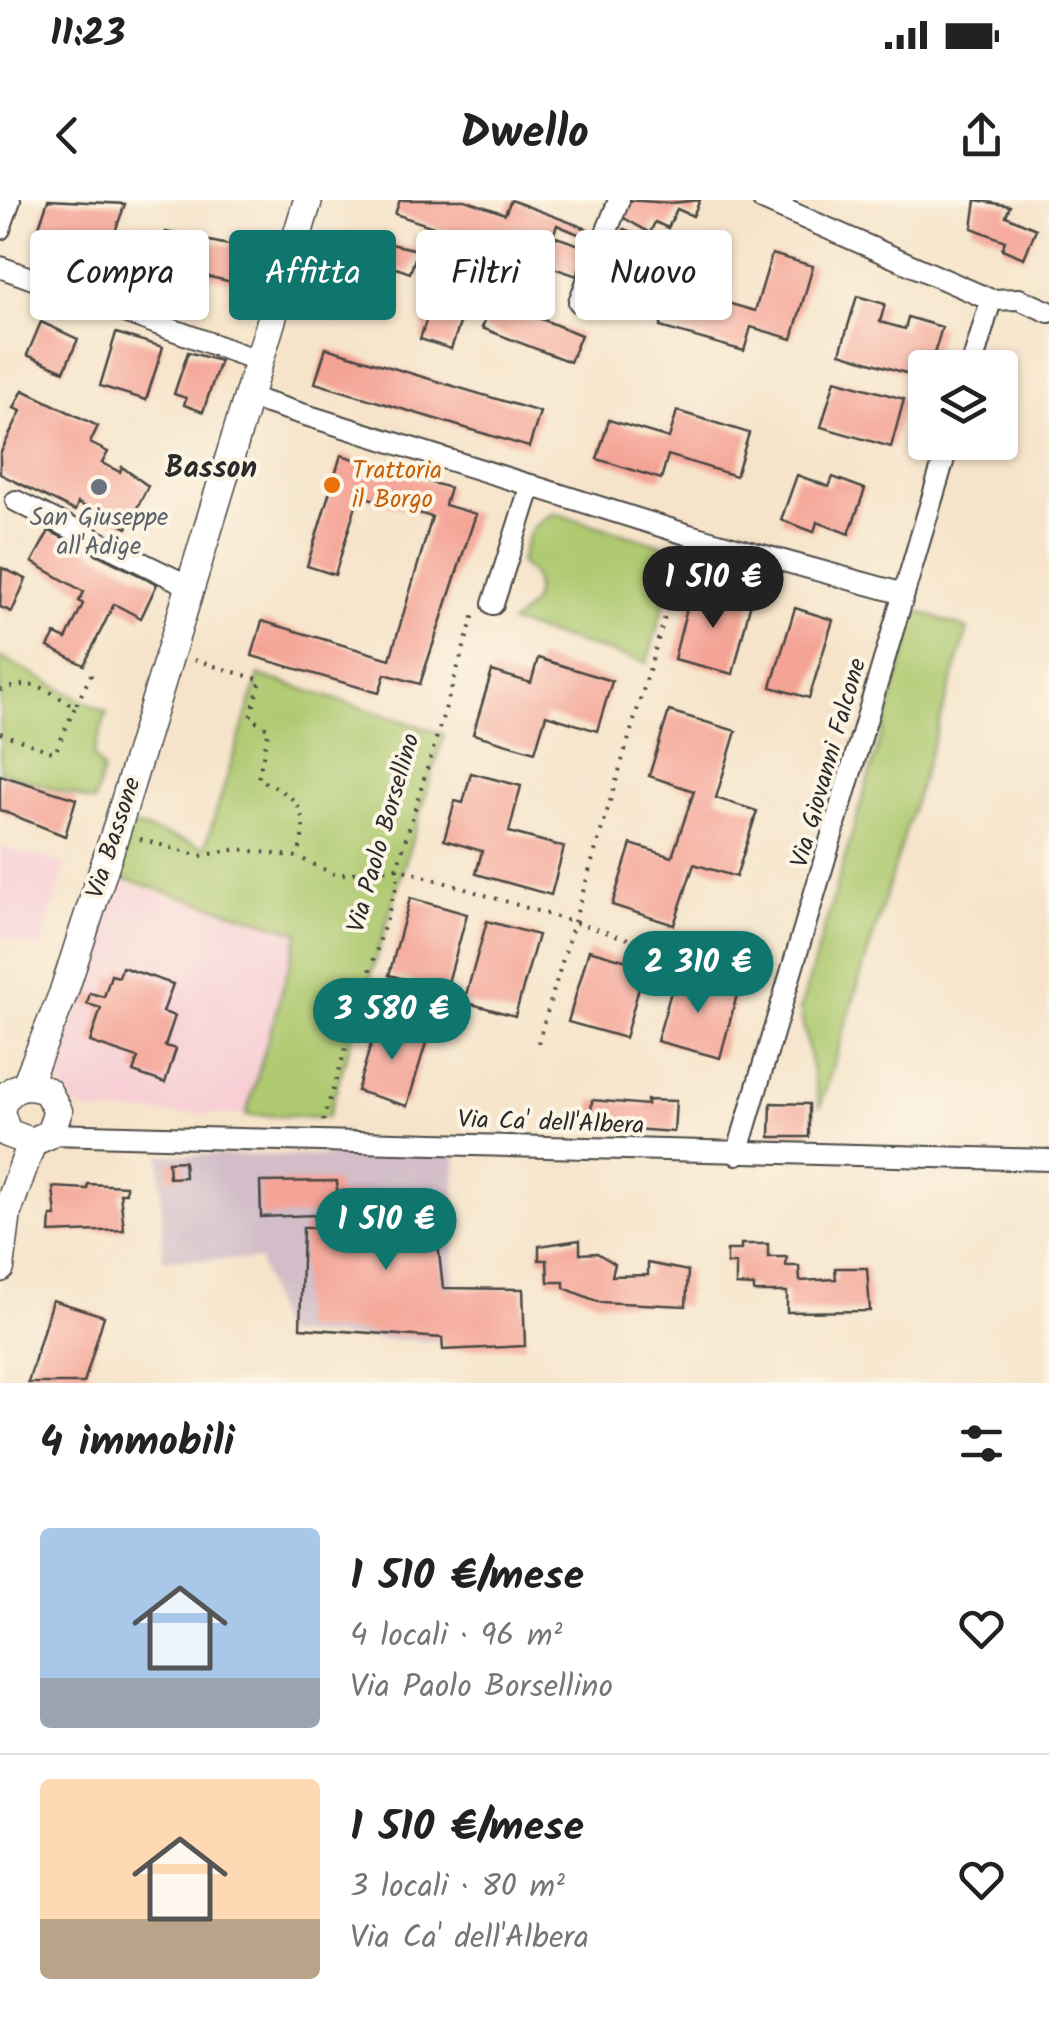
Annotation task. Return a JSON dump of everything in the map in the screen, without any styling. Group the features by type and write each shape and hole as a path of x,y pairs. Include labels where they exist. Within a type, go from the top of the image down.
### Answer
{"street":[{"path":"0,230 10,200"},
{"name":"Via Bassone","path":"23,1110 191,587 308,200"},
{"path":"607,230 619,200"},
{"path":"763,200 991,300 1019,299 1049,312"},
{"path":"0,267 259,361"},
{"path":"976,350 991,300"},
{"path":"248,397 689,535 904,594"},
{"name":"Via Giovanni Falcone","path":"737,1154 944,460"},
{"path":"484,608 531,485"},
{"path":"16,501 191,587"},
{"path":"0,1268 23,1110"},
{"name":"Via Ca' dell'Albera","path":"23,1110 97,1136 1049,1160"}],"path":[{"path":"538,1042 685,548"},
{"name":"Via Paolo Borsellino","path":"322,1126 398,882 397,868 484,608"},
{"path":"184,657 260,680 250,718 269,728 258,779 296,799 303,814 298,857"},
{"path":"0,733 55,753 93,670"},
{"path":"0,690 23,683 39,684 75,707"},
{"path":"128,835 200,856 238,849 298,857 336,875 397,868 770,982"}],"shaded area":[{"path":"0,846 65,865 41,949 0,936"},
{"path":"117,881 299,933 245,1115 92,1112 74,1106 65,1096 57,1072"},
{"path":"160,1155 456,1156 451,1342 281,1334 259,1260 163,1259"}],"green space":[{"path":"554,513 680,550 647,663 511,623 534,597 533,575 520,563 527,539 539,522"},
{"path":"918,611 968,629 820,1108 800,1010"},
{"path":"0,657 107,713 93,755 103,770 94,802 0,771"},
{"path":"259,675 444,734 328,1117 246,1115 299,932 117,877 132,825 205,847"}],"building":[{"path":"48,200 125,204 116,230 38,230"},
{"path":"400,200 465,200 505,214 511,200 590,230 575,233 557,225 555,230 442,230 395,214"},
{"path":"625,200 700,200 693,216 677,209 668,228 655,222 651,230 645,230 619,215"},
{"path":"976,200 1010,206 1006,216 1036,229 1024,258 1002,249 1005,241 972,228"},
{"path":"555,237 575,243 575,275 555,269"},
{"path":"209,241 229,245 229,281 209,277"},
{"path":"396,245 416,250 410,273 396,268"},
{"path":"772,254 813,266 792,339 751,327 744,351 660,327 662,320 732,320 732,304 755,311"},
{"path":"857,296 885,304 880,322 905,329 908,317 942,327 935,350 908,350 908,374 840,353"},
{"path":"426,320 461,320 451,349 420,339"},
{"path":"485,320 544,320 581,335 570,362 482,328"},
{"path":"41,322 78,339 64,371 27,355"},
{"path":"116,333 163,347 146,400 100,386"},
{"path":"326,348 540,412 529,447 315,383"},
{"path":"188,352 220,361 203,412 184,405 186,398 174,394"},
{"path":"835,380 904,399 891,447 821,427"},
{"path":"23,390 98,426 90,443 108,452 102,463 120,472 122,467 148,486 127,528 78,503 75,511 0,474 0,454 21,411 14,408"},
{"path":"677,411 749,433 736,476 668,455 661,479 597,459 609,420 669,438"},
{"path":"341,455 450,488 445,505 476,514 420,684 385,674 379,693 252,656 262,621 390,659 432,517 359,495 335,575 307,566"},
{"path":"797,475 829,487 833,477 865,489 849,534 817,522 814,532 781,520"},
{"path":"49,531 157,584 141,618 114,604 84,665 48,647 55,634 66,639 83,604 79,601 84,592 32,562"},
{"path":"2,568 26,579 12,612 0,607"},
{"path":"692,588 751,602 733,674 674,659"},
{"path":"795,608 833,620 809,698 771,687"},
{"path":"538,658 612,681 597,731 546,715 535,752 473,734 492,671 531,683"},
{"path":"669,711 736,731 716,798 757,811 736,877 694,864 674,925 612,905 631,844 672,857 694,791 649,776"},
{"path":"471,773 521,786 509,832 564,847 551,895 476,874 482,851 444,840 455,801 463,803"},
{"path":"0,775 76,799 65,836 0,810"},
{"path":"410,898 467,914 446,990 389,975"},
{"path":"487,921 538,935 515,1016 464,1002"},
{"path":"589,950 645,966 625,1038 568,1022"},
{"path":"122,967 173,984 163,1012 175,1016 165,1046 176,1049 165,1083 133,1072 138,1058 90,1042 101,1008 87,1004 90,993 104,997 111,975 119,977"},
{"path":"676,974 738,991 720,1058 657,1041"},
{"path":"378,1021 428,1036 407,1106 357,1091"},
{"path":"592,1100 647,1105 647,1100 676,1101 674,1132 590,1126"},
{"path":"771,1103 809,1104 809,1137 770,1137"},
{"path":"184,1161 185,1177 169,1178 168,1162"},
{"path":"337,1181 337,1195 373,1193 373,1210 434,1208 443,1288 523,1289 525,1346 443,1350 442,1338 300,1328 303,1228 315,1228 315,1215 261,1217 260,1182"},
{"path":"88,1184 126,1186 126,1193 120,1193 124,1230 50,1233 51,1216 56,1216 53,1187 87,1189"},
{"path":"580,1240 580,1254 597,1253 615,1264 612,1276 648,1275 648,1263 688,1271 686,1306 599,1302 564,1288 564,1282 548,1282 547,1260 539,1260 539,1246"},
{"path":"741,1244 768,1244 768,1257 787,1257 786,1266 799,1266 800,1281 836,1279 835,1268 867,1268 870,1311 787,1312 787,1292 754,1292 754,1286 736,1285 736,1264 727,1264 727,1250 741,1250"},
{"path":"52,1300 104,1316 84,1383 28,1383"}],"place":[{"name":"Trattoria il Borgo","path":"332,485"},
{"name":"San Giuseppe all'Adige","path":"99,487"}],"district":[{"name":"Basson","path":"211,469"}]}
